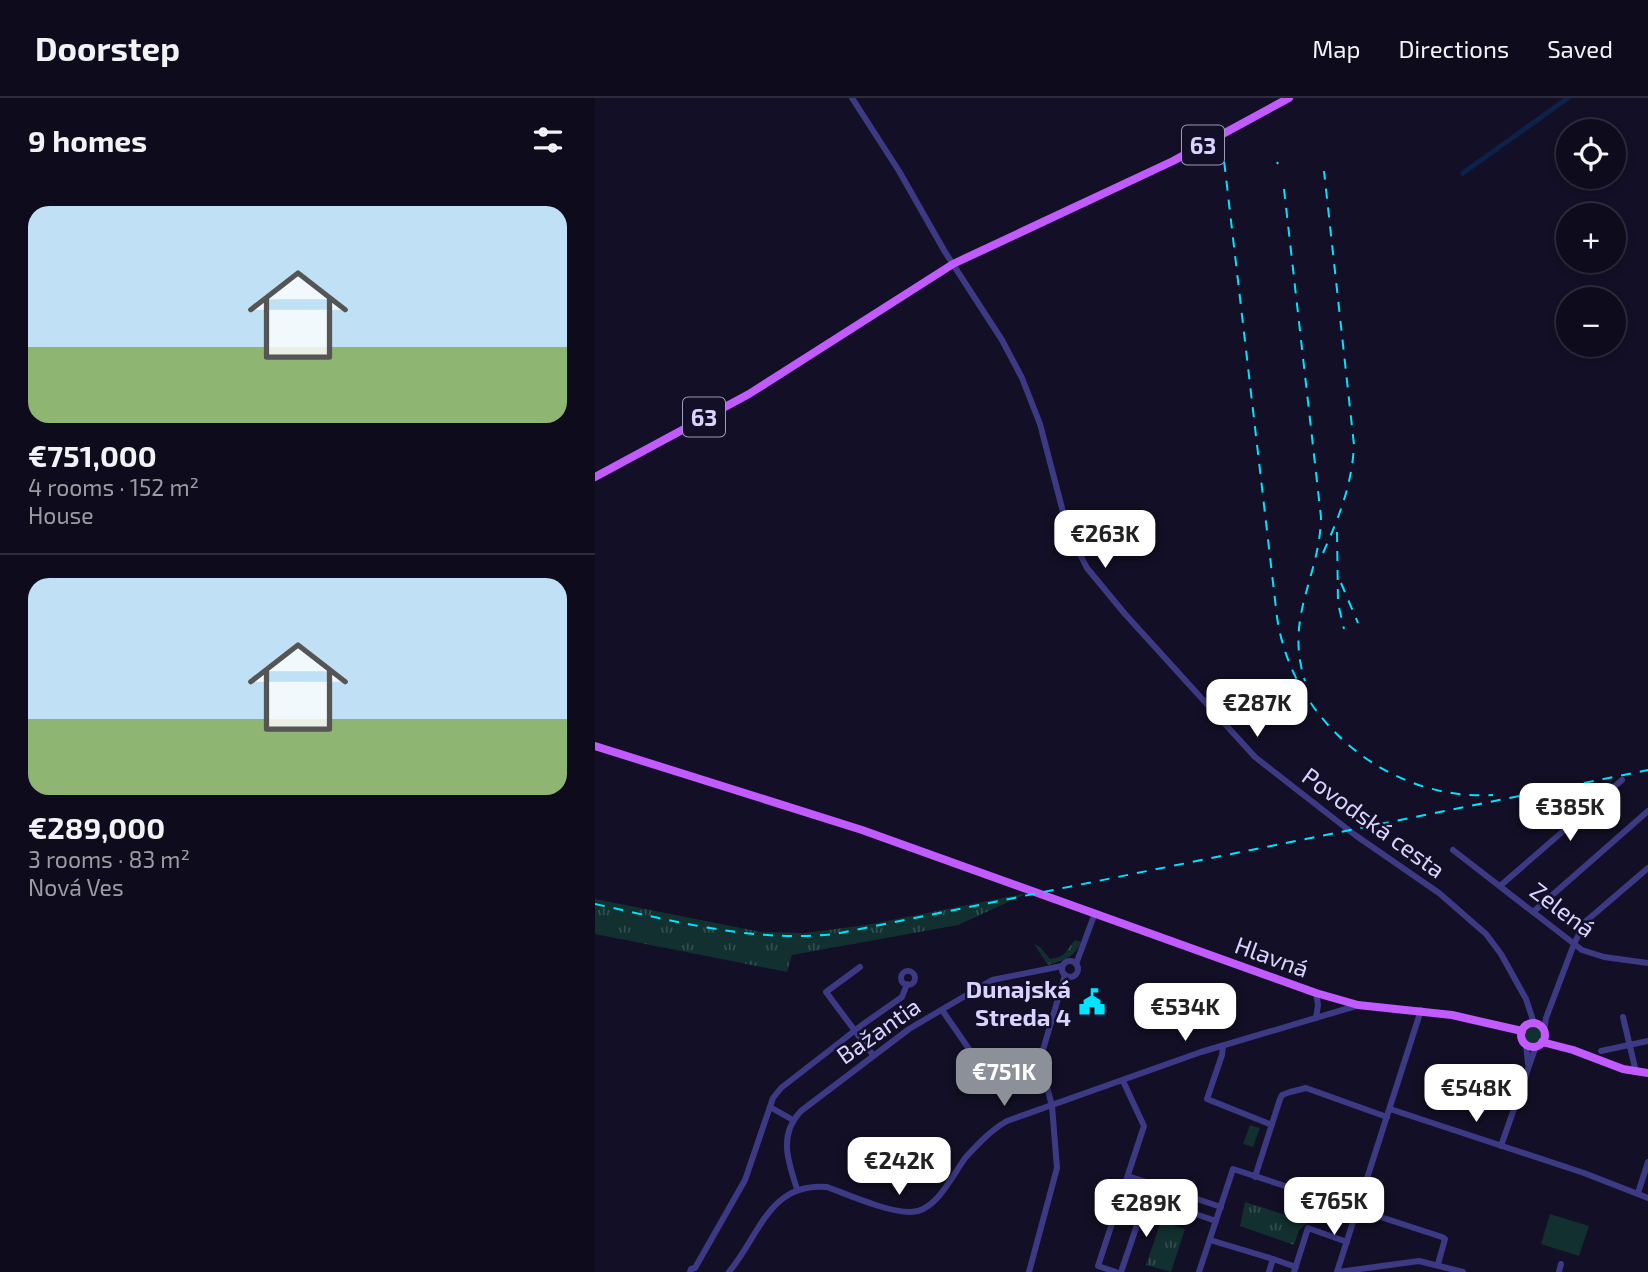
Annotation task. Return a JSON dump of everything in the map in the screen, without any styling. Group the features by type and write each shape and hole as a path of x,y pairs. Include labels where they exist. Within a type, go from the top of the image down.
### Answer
{"main road":[{"name":"63","path":"595,477 749,394 953,264 1174,161 1289,98"},
{"name":"Hlavná","path":"595,747 798,808 1316,993 1357,1005 1421,1010 1536,1032 1573,1049 1636,1072 1648,1073"}],"street":[{"name":"Povodská cesta","path":"852,98 1002,340 1021,377 1039,424 1071,541 1087,568 1255,757 1355,835 1423,881 1472,920 1501,954 1526,999 1536,1032 1501,1146"},
{"name":"Zelená","path":"1500,886 1622,780"},
{"path":"1533,912 1648,811"},
{"name":"Zelená","path":"1453,850 1574,944 1591,954 1648,963"},
{"path":"1536,1032 1585,922 1648,867"},
{"path":"1065,975 1075,976 1078,971 1076,964 1095,913"},
{"path":"1029,1272 1057,1168 1052,1106 1041,1069 1041,1055 1065,975 1062,966 1068,961 1076,964"},
{"name":"Bažantia","path":"793,1120 873,1055 992,980 1062,966"},
{"path":"860,967 826,992 873,1055"},
{"path":"694,1271 745,1180 773,1098 781,1088 902,997 907,984"},
{"path":"1316,993 1316,1018"},
{"path":"729,1272 778,1201 797,1189 827,1187 900,1212 914,1213 933,1202 967,1157 999,1126 1016,1117 1223,1046 1357,1005"},
{"path":"942,1010 987,1075 1028,1053 1041,1055"},
{"path":"1421,1010 1338,1272 1398,1268 1419,1261 1462,1272"},
{"path":"1623,1017 1636,1072"},
{"path":"1601,1051 1648,1041"},
{"path":"1223,1046 1207,1099 1272,1125"},
{"path":"1123,1081 1144,1126 1098,1266 1119,1272 1146,1197 1148,1183"},
{"path":"1255,1177 1282,1095 1306,1088 1444,1127 1648,1198"},
{"path":"770,1107 793,1120 787,1132 786,1149 797,1189"},
{"path":"1637,1193 1648,1162"},
{"path":"1199,1272 1233,1169 1445,1239 1438,1264"},
{"path":"1128,1176 1221,1206"},
{"path":"1146,1197 1216,1220"},
{"path":"1210,1240 1273,1259 1295,1269 1308,1228 1347,1242"},
{"path":"1269,1272 1273,1259"}],"green space":[{"path":"1028,893 958,925 792,955 787,972 595,934 595,899 761,932 805,933 866,925"},
{"path":"1075,940 1081,942 1072,955 1048,965 1034,944 1050,959 1063,955"},
{"path":"1532,1025 1538,1028 1541,1034 1538,1040 1532,1043 1526,1040 1523,1034 1526,1028"},
{"path":"1250,1125 1260,1128 1253,1147 1243,1144"},
{"path":"1245,1202 1308,1222 1299,1230 1294,1245 1240,1226"},
{"path":"1550,1214 1589,1226 1579,1256 1541,1244"},
{"path":"1161,1221 1185,1229 1171,1272 1146,1265"}],"waterway":[{"path":"1463,173 1568,98"}],"railway":[{"path":"1222,143 1277,617 1286,655 1302,690 1324,721 1351,747 1382,769 1417,784 1454,793 1493,795"},
{"path":"1323,553 1344,500 1351,474 1354,445 1324,171"},
{"path":"1284,189 1321,517 1299,637 1305,681"},
{"path":"1337,532 1338,603 1344,629"},
{"path":"1341,583 1358,623"},
{"path":"595,904 744,933 774,936 835,934 1648,770"}],"place":[{"name":"Dunajská Streda 4","path":"1092,1002"}]}
